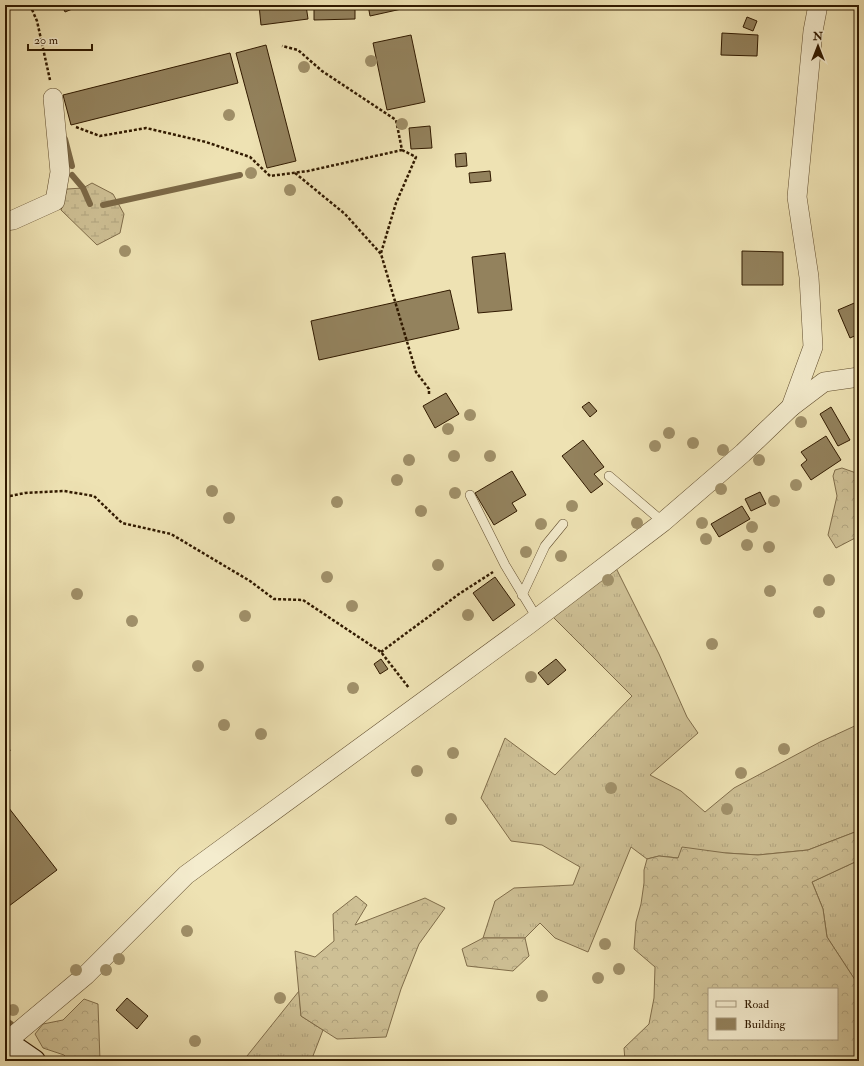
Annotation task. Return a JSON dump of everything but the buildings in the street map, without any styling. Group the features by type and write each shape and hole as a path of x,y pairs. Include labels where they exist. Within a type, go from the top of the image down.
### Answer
{"main road":[{"path":"6,1041 34,1061"}],"street":[{"path":"791,407 813,347 809,277 797,197 813,31 818,5"},
{"path":"5,220 13,220 55,201 60,172 53,98"},
{"path":"6,1041 86,975 186,875 421,704 663,522 744,453 791,407 824,382 859,377"}],"lane":[{"path":"609,476 663,522"},
{"path":"470,495 505,565 537,618"},
{"path":"522,595 545,546 563,524"}],"path":[{"path":"30,5 37,21 53,98"},
{"path":"282,46 298,50 322,71 396,120 402,150"},
{"path":"55,120 100,136 146,128 206,142 250,158 270,176 402,150 416,158 396,203 381,254"},
{"path":"295,172 345,214 381,254 416,372 428,389 428,394"},
{"path":"5,497 25,493 64,491 94,496 122,523 171,534 250,581 274,599 303,600 381,652 421,704"},
{"path":"381,652 459,594 505,565"}],"green space":[{"path":"92,183 113,194 124,214 120,233 97,245 61,210 67,189 83,188"},
{"path":"842,468 859,474 859,536 836,548 828,535 837,496 833,476 835,470"},
{"path":"616,568 659,654 687,717 698,733 650,775 681,791 705,812 734,788 820,742 859,724 859,841 855,832 808,850 758,855 726,853 678,858 659,856 647,859 631,847 588,952 555,938 540,923 525,938 483,938 495,901 514,888 573,885 580,867 542,845 511,841 481,798 505,738 555,775 632,696 552,616"},
{"path":"855,832 858,840 859,851 855,862 812,882 823,909 827,937 859,986 859,1061 625,1061 624,1048 649,1024 654,998 655,967 634,949 636,922 641,904 644,870 647,859 659,856 678,858 682,847 726,853 758,855 808,850"},
{"path":"859,855 859,986 827,937 823,909 812,882 855,862"},
{"path":"356,896 367,905 355,925 425,898 445,908 419,944 401,989 386,1037 337,1039 301,1016 295,951 315,957 334,941 333,914"},
{"path":"483,938 525,938 529,956 513,971 467,966 462,949"},
{"path":"299,991 301,1016 323,1030 311,1061 243,1061"},
{"path":"84,999 98,1004 100,1061 70,1061 64,1055 43,1048 35,1034 43,1024 63,1020"}],"waterway":[{"path":"65,139 72,166"},
{"path":"72,175 83,188 90,204"},
{"path":"103,205 240,175"},
{"path":"5,1020 11,1024"}]}
